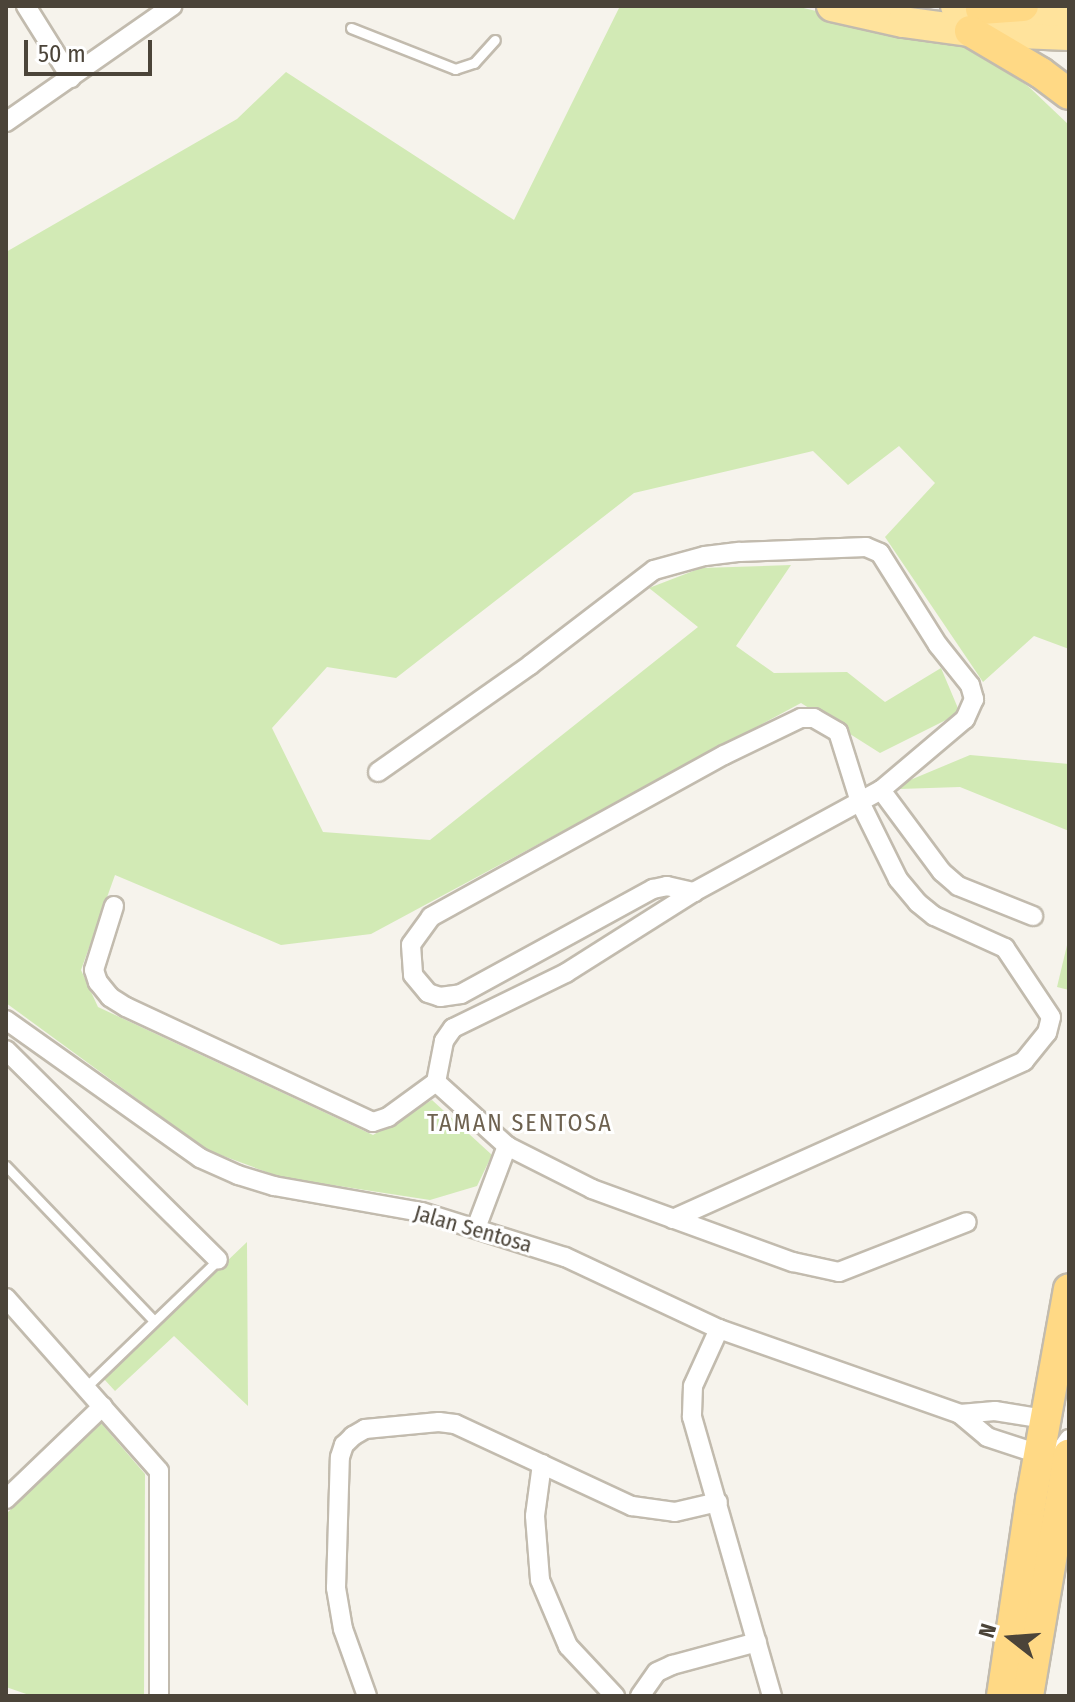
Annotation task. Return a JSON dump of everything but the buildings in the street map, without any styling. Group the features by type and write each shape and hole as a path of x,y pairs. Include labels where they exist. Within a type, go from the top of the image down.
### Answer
{"highway":[{"path":"969,15 1023,6"},
{"path":"969,15 1069,94"},
{"path":"1009,1694 1054,1454 1045,1419 1069,1289"}],"main road":[{"path":"832,6 903,22 969,15 1069,11"},
{"path":"969,15 1069,35"}],"street":[{"path":"26,6 71,78"},
{"path":"6,122 172,6"},
{"path":"114,906 94,970 98,982 110,997 373,1122 388,1117 436,1082 444,1041 453,1028 566,973 694,892 881,790 965,719 974,699 970,685 938,645 890,563 880,553 866,547 705,556 654,570 530,665 378,772"},
{"path":"673,1219 1024,1061 1047,1033 1051,1017 1005,948 934,916 918,903 898,879 860,802 838,732 823,720 801,718 724,755 431,917 411,945 413,975 428,993 440,997 461,994 653,889 667,886 694,892"},
{"path":"881,790 942,872 958,886 1033,916"},
{"name":"Jalan Sentosa","path":"6,1020 200,1158 238,1175 274,1186 422,1212 565,1257 719,1329 960,1414 987,1437 1054,1454"},
{"path":"6,1050 218,1260"},
{"path":"436,1082 454,1102 507,1146 592,1189 793,1262 839,1272 967,1222"},
{"path":"476,1228 507,1146"},
{"path":"6,1298 159,1471 159,1696"},
{"path":"719,1329 693,1386 691,1401 772,1696"},
{"path":"6,1499 103,1406"},
{"name":"Jalan Sentosa","path":"960,1414 995,1411 1045,1419"},
{"path":"367,1696 343,1629 336,1588 338,1481 344,1445 365,1429 439,1422 455,1424 632,1506 675,1512 718,1502"},
{"path":"1054,1454 1060,1452 1069,1439"},
{"path":"542,1464 535,1516 540,1580 568,1646 615,1696"},
{"path":"640,1696 657,1672 672,1665 757,1642"}],"lane":[{"path":"351,28 455,69 474,63 495,40"},
{"path":"6,1166 154,1321"},
{"path":"86,1387 218,1260"}],"green space":[{"path":"620,6 795,6 974,48 1029,87 1069,125 1069,649 1034,636 983,682 885,537 935,483 899,446 848,485 813,451 634,493 396,678 327,667 272,728 323,832 430,840 698,627 649,588 701,568 791,565 736,646 774,673 847,672 885,702 941,668 960,713 880,753 801,703 371,934 281,945 115,875 81,970 98,1007 373,1135 432,1100 492,1155 477,1186 430,1200 280,1177 207,1150 6,1003 6,252 237,119 286,72 514,220"},
{"path":"970,755 1069,764 1069,831 960,787 899,789 903,783"},
{"path":"1069,937 1069,990 1057,987"},
{"path":"247,1242 248,1406 174,1336 115,1391 104,1379"},
{"path":"101,1423 145,1474 144,1696 32,1696 6,1687 6,1514"}],"district":[{"name":"TAMAN SENTOSA","path":"520,1124"}]}
